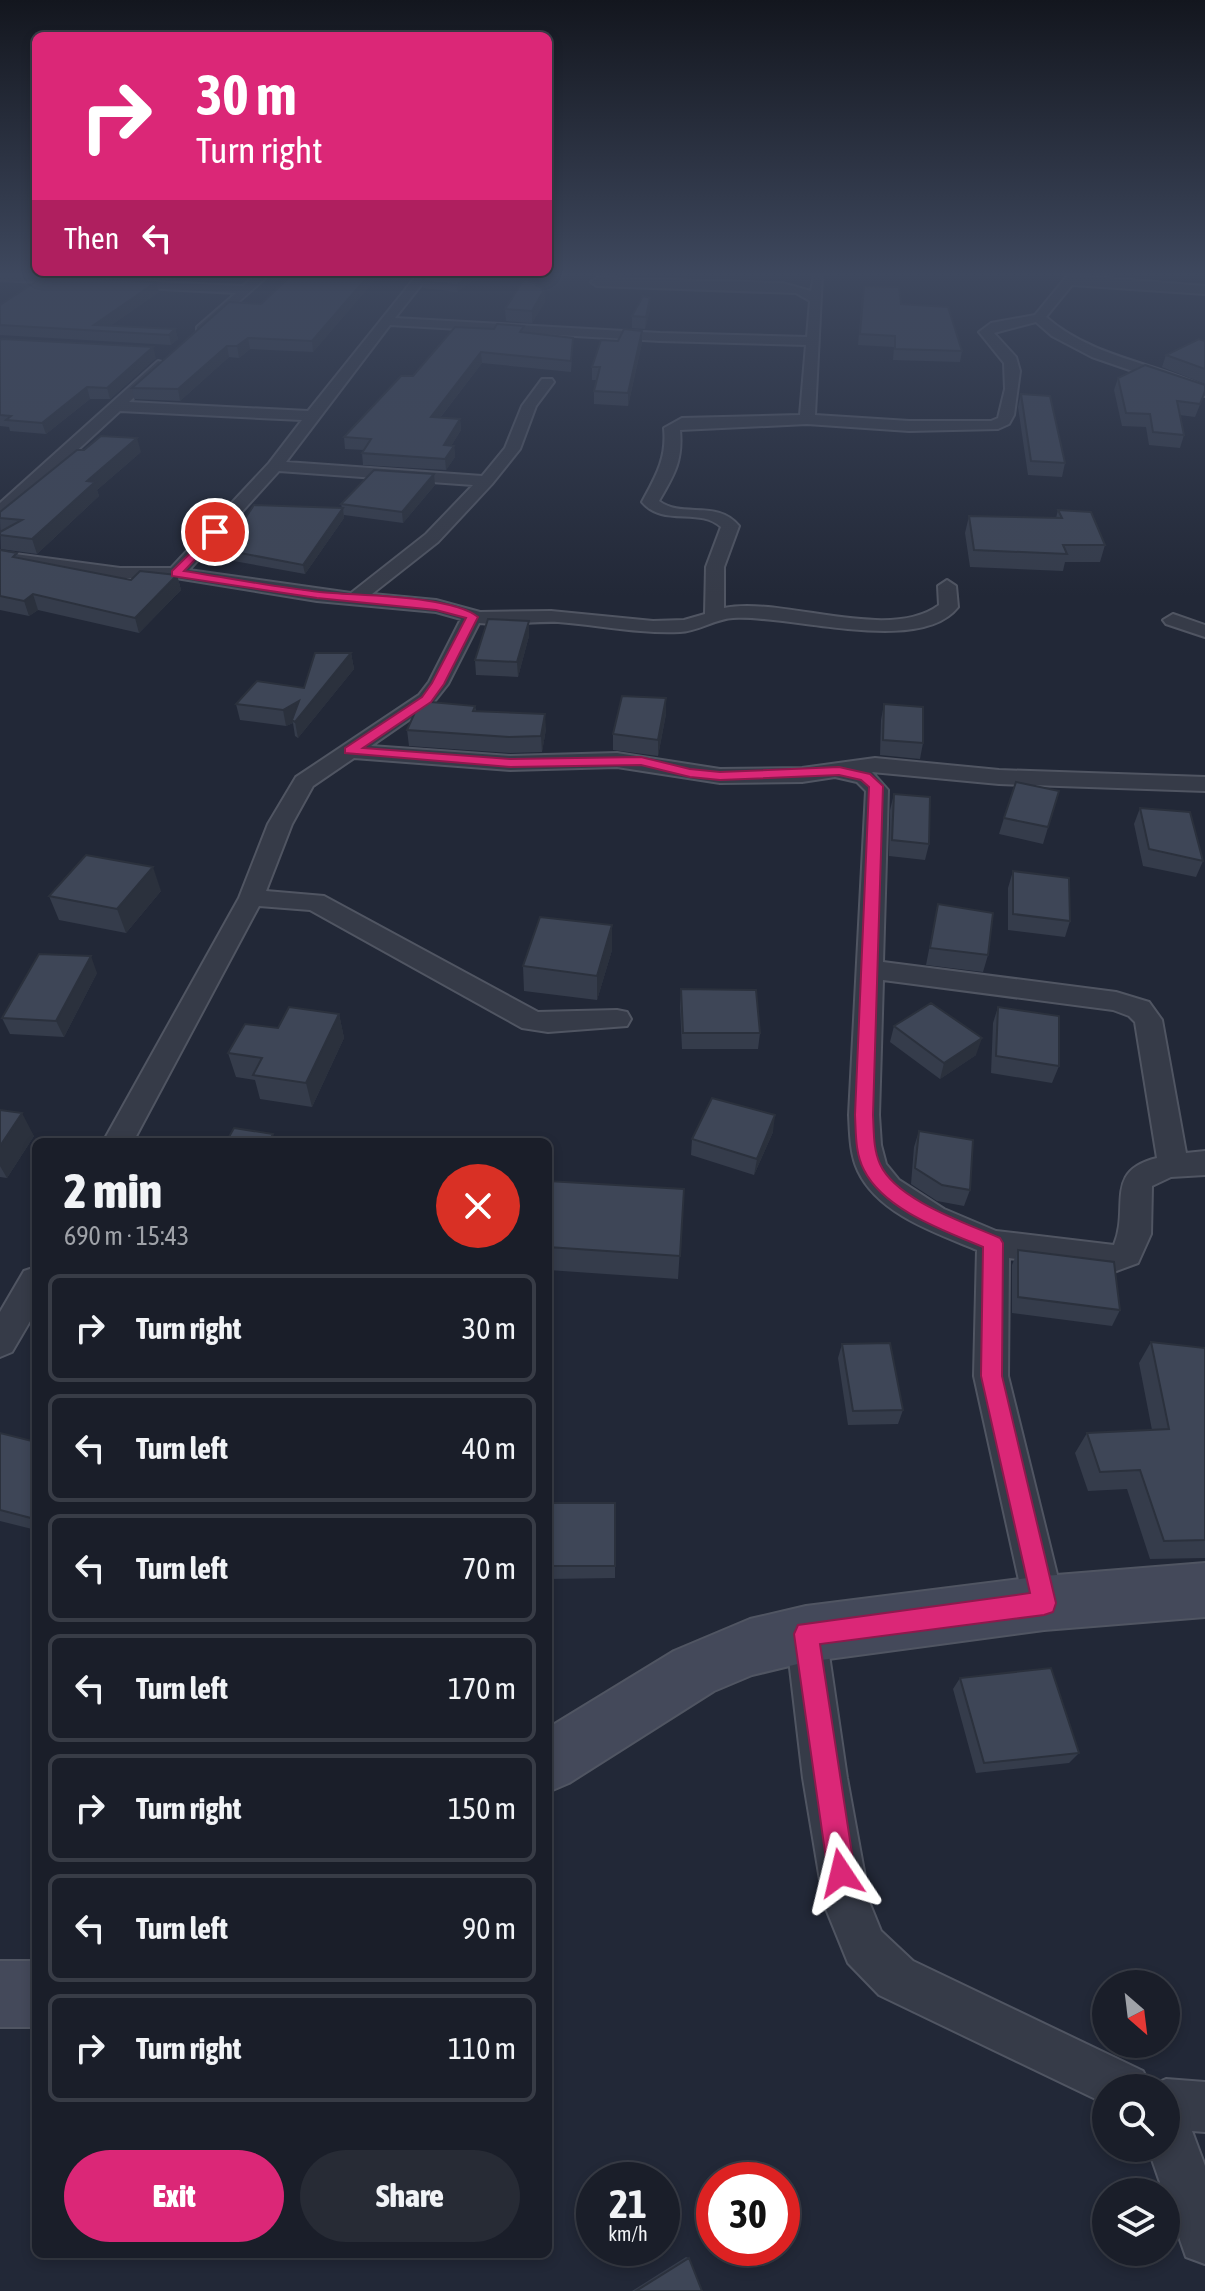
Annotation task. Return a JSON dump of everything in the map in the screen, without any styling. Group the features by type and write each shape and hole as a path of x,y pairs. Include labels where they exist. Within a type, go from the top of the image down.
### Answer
{"street":[{"path":"0,512 7,496 142,382"},
{"path":"176,573 275,466 338,382"},
{"path":"357,597 432,538 486,481 512,449 529,406 547,382"},
{"path":"807,419 810,382"},
{"path":"714,616 715,567 730,526 713,515 658,509 650,502 668,470 674,451 672,428 682,423 807,419 971,428 993,426 1004,421 1012,382"},
{"path":"1181,382 1205,392"},
{"path":"114,406 312,416"},
{"path":"275,466 486,481"},
{"path":"0,557 120,573 176,573 317,595 455,609 472,617 540,616 617,626 687,626 731,611 845,624 925,622 941,617 949,607 947,586"},
{"path":"120,1138 251,898 280,824 304,782 320,768 426,699 438,684 472,617"},
{"path":"1173,620 1205,631"},
{"path":"350,751 510,763 641,761 690,773 720,776 839,771 875,765 999,777 1205,784"},
{"path":"839,771 865,777 877,790 864,1115 866,1145 872,1168 888,1188 933,1218 993,1243 1111,1260 1127,1254 1135,1239 1134,1188 1138,1179 1148,1172 1173,1164 1205,1163"},
{"path":"251,898 315,902 532,1021 617,1019"},
{"path":"869,969 1116,1001 1139,1009 1148,1020 1173,1164"},
{"path":"993,1243 991,1376 1044,1603"},
{"path":"0,1342 32,1288"},
{"path":"552,1760 694,1671 750,1647 806,1634 1044,1603 1205,1590"},
{"path":"806,1634 825,1778 847,1904 864,1947 896,1978 1097,2074"},
{"path":"0,1994 32,1994"},
{"path":"1180,2105 1205,2107"},
{"path":"1178,2162 1205,2238"}],"building":[{"path":"0,382 114,382 107,388 87,387 42,423 6,420 11,416 0,415"},
{"path":"139,382 186,382 178,389 132,388"},
{"path":"395,382 458,382 431,417 460,419 444,445 454,446 445,459 362,453 371,439 344,437"},
{"path":"596,382 631,382 628,393 594,391"},
{"path":"1119,382 1196,382 1205,385 1200,404 1177,401 1184,435 1153,432 1150,414 1126,413"},
{"path":"1021,394 1050,396 1065,463 1031,461"},
{"path":"101,436 137,438 87,481 95,482 32,539 0,535 0,532 22,520 0,518 0,512 77,450 84,450"},
{"path":"374,470 434,474 402,512 341,504"},
{"path":"254,505 343,508 303,565 214,548 233,516 246,517"},
{"path":"1058,510 1091,512 1105,545 1063,545 1067,554 974,550 969,516 1062,518"},
{"path":"0,550 17,553 13,557 131,580 140,571 177,575 135,618 33,594 24,601 0,596"},
{"path":"488,619 529,621 517,662 475,660"},
{"path":"315,653 351,653 295,722 292,720 299,701 283,710 236,704 257,681 304,688"},
{"path":"622,696 666,698 658,740 613,734"},
{"path":"420,701 475,706 473,711 545,714 541,736 509,737 407,730"},
{"path":"884,704 923,707 923,743 883,740"},
{"path":"1016,782 1059,791 1048,827 1004,818"},
{"path":"894,794 930,797 929,844 892,840"},
{"path":"1140,808 1190,812 1203,861 1149,849"},
{"path":"86,855 153,867 117,909 49,896"},
{"path":"1013,871 1069,878 1070,921 1013,914"},
{"path":"938,904 993,913 988,955 930,948"},
{"path":"540,917 612,925 597,976 523,966"},
{"path":"39,954 91,956 56,1021 2,1018"},
{"path":"681,989 756,990 760,1033 683,1033"},
{"path":"931,1003 982,1038 944,1063 894,1026"},
{"path":"289,1007 339,1014 306,1083 253,1075 262,1058 228,1053 245,1024 278,1028"},
{"path":"998,1007 1059,1016 1059,1066 996,1056"},
{"path":"712,1098 775,1115 757,1159 692,1139"},
{"path":"0,1110 22,1113 0,1146"},
{"path":"234,1128 273,1134 271,1138 228,1138"},
{"path":"919,1131 973,1140 970,1190 942,1185 915,1168"},
{"path":"552,1181 684,1189 680,1256 552,1247"},
{"path":"1018,1250 1114,1262 1120,1310 1018,1297"},
{"path":"1151,1342 1205,1348 1205,1540 1164,1541 1140,1470 1100,1472 1087,1433 1169,1429"},
{"path":"890,1343 903,1410 853,1411 842,1344"},
{"path":"0,1433 32,1441 32,1516 0,1510"},
{"path":"552,1503 615,1503 615,1566 552,1566"},
{"path":"1051,1668 1079,1753 984,1763 960,1678"},
{"path":"689,2258 702,2291 636,2291 680,2266"}],"route":[{"path":"215,532 176,573 317,595 436,606 455,609 472,617 438,684 426,699 350,751 510,763 641,761 690,773 720,776 802,775 839,771 865,777 876,786 864,1115 866,1145 872,1168 888,1188 933,1218 993,1243 991,1376 1005,1425 1044,1603 806,1634 841,1873"}]}
